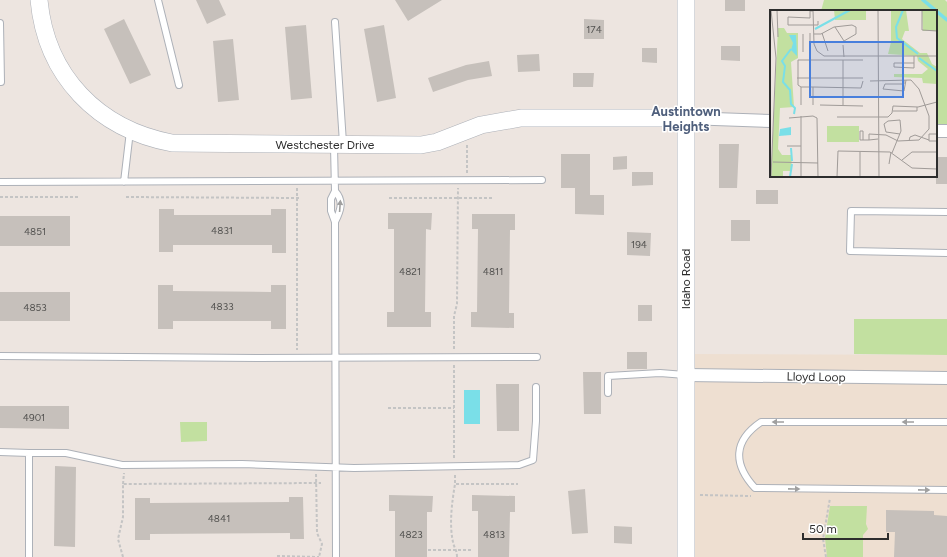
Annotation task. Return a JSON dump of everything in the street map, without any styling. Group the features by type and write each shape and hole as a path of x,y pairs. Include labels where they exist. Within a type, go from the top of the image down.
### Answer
{"street":[{"name":"Westchester Drive","path":"39,0 46,38 58,65 71,84 95,109 108,119 130,131 160,141 184,144 426,145 467,130 500,121 521,118 686,118"},
{"name":"Idaho Road","path":"686,0 686,557"},
{"path":"686,118 770,121"},
{"name":"Lloyd Loop","path":"686,375 947,378"}],"lane":[{"path":"158,0 179,85"},
{"path":"335,22 338,145 335,191 331,199 331,211 335,222 336,557"},
{"path":"0,24 1,82"},
{"path":"124,182 130,131"},
{"path":"0,182 542,180"},
{"path":"335,191 340,196 341,203 341,211 335,222"},
{"path":"947,212 851,211 850,251 947,252"},
{"path":"0,356 297,358 537,357"},
{"path":"608,393 608,376 660,373 686,375"},
{"path":"0,452 66,453 122,465 316,465 336,468 519,465 533,460 536,421 536,387"},
{"path":"947,422 761,422 746,434 739,455 745,476 755,488 947,490"},
{"path":"29,453 29,557"}],"path":[{"path":"467,130 467,181"},
{"path":"297,181 299,198 297,358"},
{"path":"455,467 454,316 457,304 458,181"},
{"path":"0,197 79,197"},
{"path":"126,197 299,198"},
{"path":"389,198 493,198"},
{"path":"388,408 454,408"},
{"path":"277,556 319,557 322,544 316,533 316,465"},
{"path":"122,557 118,539 123,517 123,484 321,483"},
{"path":"457,557 457,550 453,543 452,528 452,501 455,484 518,484"},
{"path":"826,557 823,539 830,498"},
{"path":"428,550 472,550"}],"shaded area":[{"path":"686,354 947,355 947,557 686,557"}],"green space":[{"path":"824,0 945,0 947,2 947,131 937,131 937,10 821,10"},
{"path":"854,319 947,319 947,355 854,354"},
{"path":"180,422 207,422 207,441 181,442"},
{"path":"830,506 867,506 866,524 868,529 863,535 863,557 827,557 825,538"}],"water":[{"path":"464,390 480,390 480,424 464,424"}],"building":[{"path":"196,0 219,0 226,15 207,24"},
{"path":"395,0 442,0 408,21"},
{"path":"725,0 745,0 745,11 725,11"},
{"path":"124,19 151,75 130,84 104,29"},
{"path":"584,19 604,20 604,39 584,39"},
{"path":"306,25 312,98 291,100 285,27"},
{"path":"384,25 396,98 377,102 364,29"},
{"path":"233,39 239,100 218,102 213,41"},
{"path":"721,46 740,46 740,61 721,60"},
{"path":"642,48 657,48 657,63 642,62"},
{"path":"539,54 540,71 518,72 517,55"},
{"path":"489,61 492,76 468,80 433,92 428,78 466,65"},
{"path":"573,73 594,73 593,87 573,87"},
{"path":"719,144 739,144 737,188 719,188"},
{"path":"561,154 590,154 590,195 604,195 604,215 575,214 575,188 561,188"},
{"path":"627,156 627,169 613,170 613,157"},
{"path":"937,157 947,157 947,184 936,184"},
{"path":"632,172 653,172 653,185 632,186"},
{"path":"756,190 778,190 778,204 756,204"},
{"path":"159,209 174,209 174,215 271,215 271,209 286,209 286,253 272,253 272,245 173,245 173,252 159,252"},
{"path":"388,213 432,213 431,230 426,229 425,312 431,312 431,327 387,327 387,312 394,312 394,229 388,229"},
{"path":"472,214 515,214 515,230 510,230 509,313 514,313 514,328 471,327 471,312 477,312 478,229 472,229"},
{"path":"0,216 70,216 70,246 0,246"},
{"path":"731,220 750,220 750,241 731,241"},
{"path":"627,232 651,233 650,256 627,255"},
{"path":"158,285 173,285 173,291 271,292 271,285 286,285 286,329 271,329 271,321 173,321 173,329 158,329"},
{"path":"0,292 70,292 70,321 0,321"},
{"path":"638,305 652,305 652,321 638,321"},
{"path":"627,352 647,352 647,369 627,369"},
{"path":"583,372 601,372 601,414 584,414"},
{"path":"496,384 519,384 519,431 497,431"},
{"path":"0,406 69,406 69,429 0,428"},
{"path":"55,466 76,467 75,547 54,546"},
{"path":"585,489 588,533 572,534 568,491"},
{"path":"389,495 433,496 432,512 427,512 427,557 395,557 395,511 389,511"},
{"path":"472,495 515,496 515,512 510,512 509,557 478,557 478,511 472,511"},
{"path":"289,497 303,497 304,539 290,539 290,533 150,534 150,540 135,540 135,498 150,498 150,503 289,502"},
{"path":"886,510 934,511 934,515 947,516 947,557 894,557 895,532 886,532"},
{"path":"614,526 632,527 632,544 614,543"}],"waterway":[{"path":"923,0 935,10"},
{"path":"937,12 947,20"}],"district":[{"name":"Austintown Heights","path":"686,118"}]}
